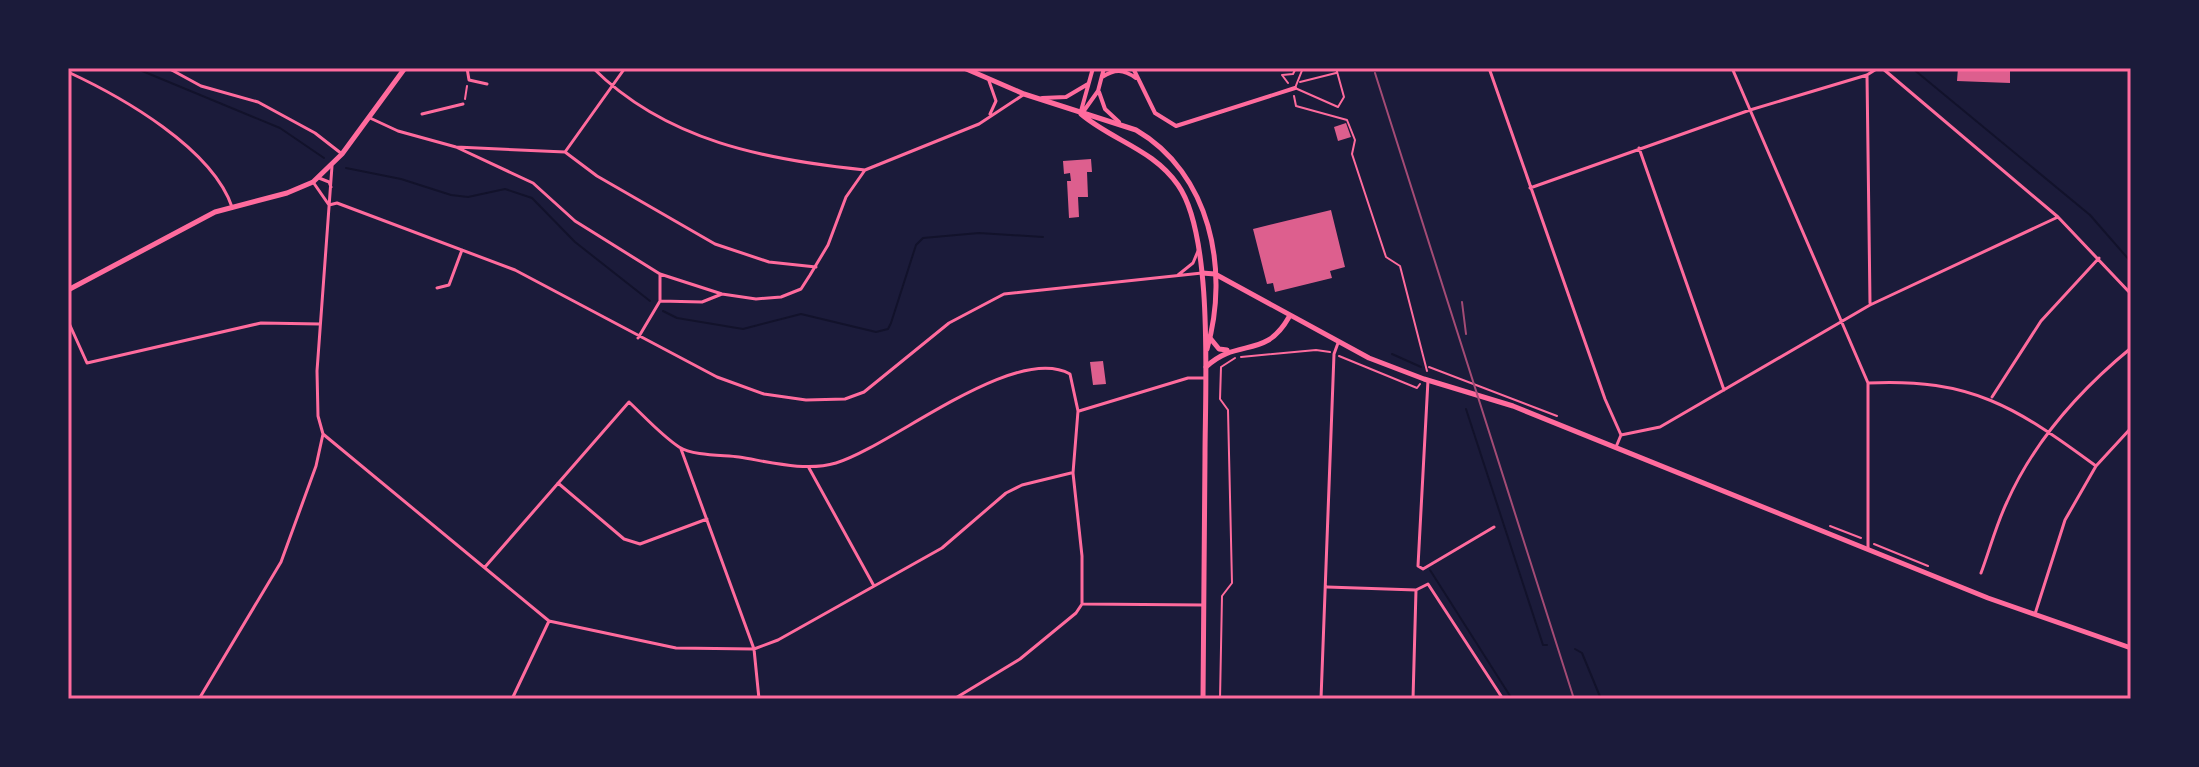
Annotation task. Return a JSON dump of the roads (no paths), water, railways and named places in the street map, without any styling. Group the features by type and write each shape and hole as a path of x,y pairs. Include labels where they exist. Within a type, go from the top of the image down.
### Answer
{"main road":[{"path":"68,290 194,222 232,207 287,193 316,180 342,154 405,68"},
{"path":"964,68 989,81 1081,114 1119,122 1149,138 1189,177 1205,216 1215,274 1206,353"},
{"path":"1081,114 1144,150 1163,168 1185,198 1200,246 1206,353 1203,699"},
{"path":"1202,273 1215,274 1338,343 1426,379 1513,406 2034,615 2131,648"},
{"path":"1210,338 1219,349 1228,351 1265,344 1280,333 1289,317"},
{"path":"1206,367 1228,351"}],"street":[{"path":"168,68 201,86 258,102 315,133 342,154"},
{"path":"467,68 469,80 487,84"},
{"path":"593,68 633,101 695,135 735,149 805,164 865,170 956,134 1024,94"},
{"path":"565,152 625,68"},
{"path":"1081,114 1093,68"},
{"path":"1081,114 1098,91 1104,68"},
{"path":"1133,68 1155,113 1176,126 1295,87"},
{"path":"1489,68 1621,435 1615,449"},
{"path":"1732,68 1868,383 1868,548"},
{"path":"1530,188 1639,148 1867,75 1880,68 2058,217 2131,294"},
{"path":"1102,77 1113,70 1125,71 1139,81"},
{"path":"68,72 112,93 164,129 216,175 232,207"},
{"path":"1867,75 1870,305"},
{"path":"989,81 996,101 989,116"},
{"path":"1033,97 1066,97 1088,84"},
{"path":"1098,91 1105,109 1119,122"},
{"path":"422,114 463,104"},
{"path":"367,116 398,131 456,147 533,183 594,235 660,274 722,294 756,299 781,297 801,289 816,267 846,197 865,170"},
{"path":"456,147 565,152 597,176 715,244 744,257 816,267"},
{"path":"1639,148 1725,391"},
{"path":"199,699 281,562 301,512 323,434 318,416 317,371 329,205 333,192 332,166"},
{"path":"316,180 329,182 337,203"},
{"path":"316,180 329,205"},
{"path":"329,205 337,203 515,270 638,338 717,377 764,394 806,400 845,399 864,392 949,323 981,303 1004,294 1202,273"},
{"path":"1621,435 1660,427 1870,305 2058,217"},
{"path":"1178,275 1193,263 1200,246"},
{"path":"437,288 449,285 462,250"},
{"path":"1991,398 2041,321 2099,258"},
{"path":"638,338 660,301 660,274"},
{"path":"660,301 702,302 722,294"},
{"path":"68,321 87,363 261,323 321,324"},
{"path":"1321,699 1334,354 1338,343"},
{"path":"1981,573 2007,501 2048,433 2082,391 2131,348"},
{"path":"681,449 809,468 836,463 867,449 980,385 1035,371 1062,369 1070,374 1078,411 1073,473 1082,556 1082,604 1076,613 1020,659 954,699"},
{"path":"1078,411 1188,378 1206,378"},
{"path":"1426,379 1418,566 1423,569 1494,527"},
{"path":"1868,383 1895,382 1967,391 1991,398 2096,466"},
{"path":"485,567 629,402 681,449 754,649 759,699"},
{"path":"2034,615 2065,520 2096,466 2131,428"},
{"path":"323,434 549,621 676,648 754,649 778,640 942,548 1006,493 1022,485 1073,473"},
{"path":"809,468 874,586"},
{"path":"558,483 624,539 640,544 707,519"},
{"path":"1325,587 1416,590 1428,584 1503,699"},
{"path":"1413,699 1416,590"},
{"path":"1082,604 1203,605"},
{"path":"512,699 549,621"}],"lane":[{"path":"1295,87 1303,68"},
{"path":"1295,87 1338,107 1344,97 1336,68"},
{"path":"1295,87 1338,73"}],"waterway":[{"path":"135,68 280,128 324,158"},
{"path":"1912,68 2090,215 2131,262"},
{"path":"346,168 401,179 451,195 468,197 505,189 532,198 575,242 650,301"},
{"path":"663,311 677,318 743,329 801,314 876,332 888,329 916,245 923,238 979,233 1043,237"},
{"path":"1392,354 1421,367"},
{"path":"1466,409 1543,645 1547,645"},
{"path":"1430,570 1512,699"},
{"path":"1575,649 1582,653 1601,699"}],"railway":[{"path":"1375,73 1574,699"},
{"path":"1462,302 1466,334"}]}
